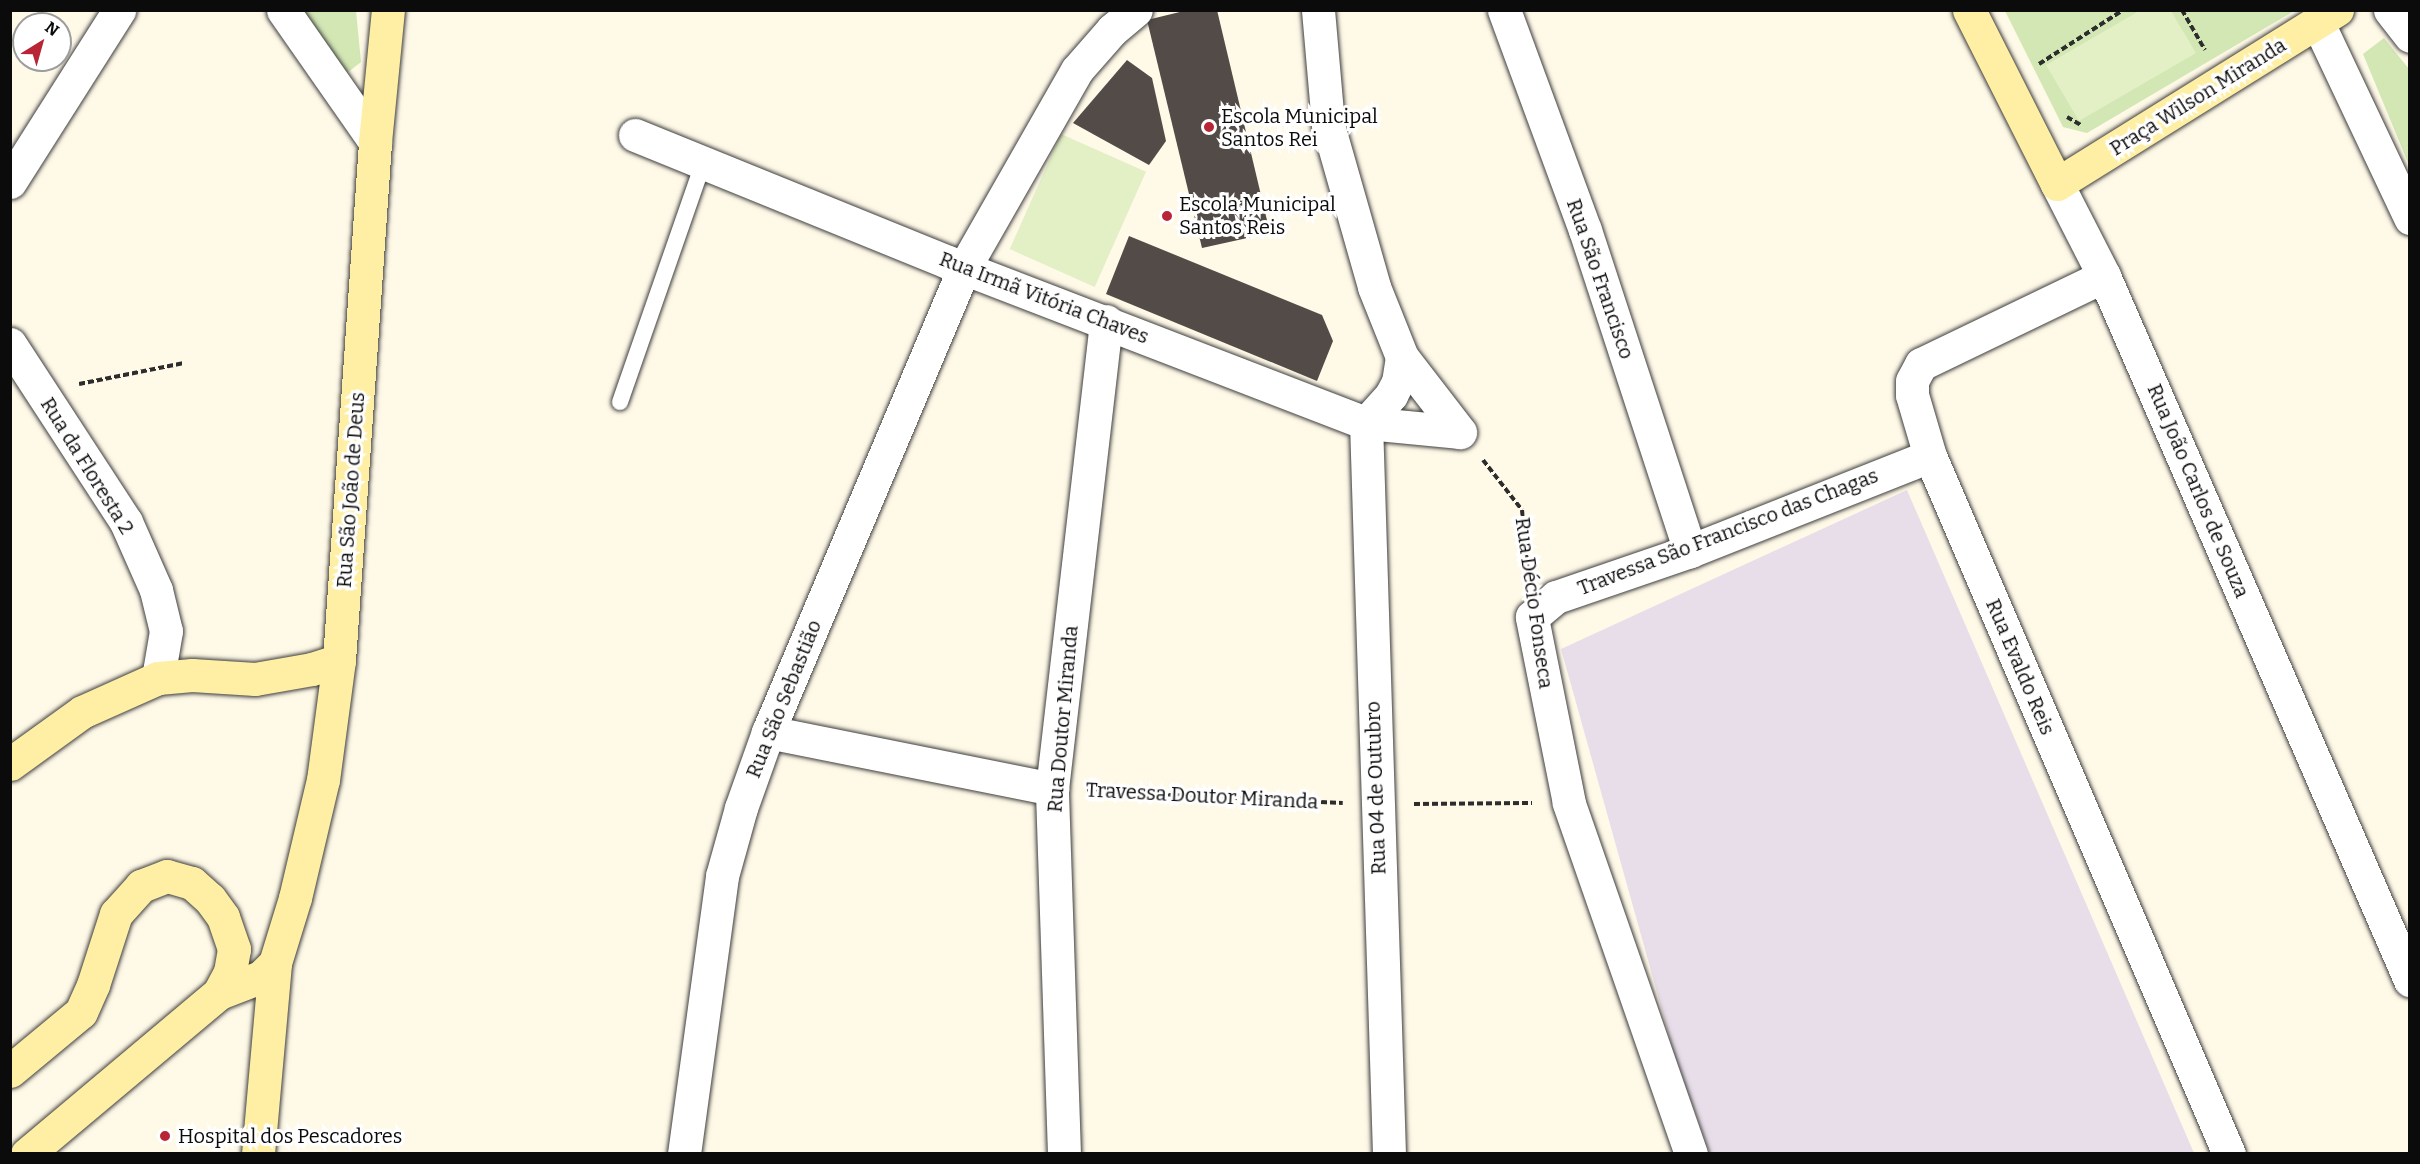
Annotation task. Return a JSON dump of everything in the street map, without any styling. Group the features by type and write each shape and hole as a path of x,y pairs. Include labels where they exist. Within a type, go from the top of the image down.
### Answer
{"main road":[{"name":"Rua São João de Deus","path":"258,1154 274,963 295,898 323,780 339,660 375,142 388,10"},
{"name":"Rua João Carlos de Souza","path":"1969,10 2058,184"},
{"name":"Praça Wilson Miranda","path":"2058,184 2328,17"},
{"path":"10,764 82,712 158,678 192,675 255,679 312,669 339,660"},
{"path":"10,1071 81,1012 93,986 116,914 141,886 167,876 192,883 223,917 234,948 230,972 219,993"},
{"path":"27,1154 219,993 261,977 274,963"}],"street":[{"path":"10,182 119,10"},
{"path":"282,10 375,142"},
{"name":"Rua São Sebastião","path":"684,1154 722,876 768,732 964,268 1077,70 1112,30 1136,10"},
{"path":"1318,10 1328,125 1368,267 1402,357 1460,432"},
{"name":"Rua São Francisco","path":"1504,10 1585,230 1690,551"},
{"path":"2390,10 2409,36"},
{"path":"2328,17 2409,218"},
{"name":"Rua Irmã Vitória Chaves","path":"635,135 964,268 1366,423 1460,432"},
{"name":"Rua João Carlos de Souza","path":"2058,184 2104,276 2409,980"},
{"name":"Rua Evaldo Reis","path":"2104,276 1921,364 1912,381 1912,395 1929,456 2229,1154"},
{"name":"Rua Doutor Miranda","path":"1064,1154 1052,789 1106,321"},
{"name":"Rua da Floresta 2","path":"10,344 126,522 156,590 166,631 158,678"},
{"path":"1366,423 1391,395 1398,382 1402,357"},
{"name":"Rua 04 de Outubro","path":"1366,423 1376,804 1389,1154"},
{"name":"Travessa São Francisco das Chagas","path":"1532,617 1556,597 1690,551 1929,456"},
{"name":"Rua Décio Fonseca","path":"1532,617 1569,803 1691,1154"},
{"path":"768,732 1052,789"}],"lane":[{"path":"620,402 704,161"}],"path":[{"path":"2039,64 2123,10"},
{"path":"2182,10 2207,53"},
{"path":"2197,60 2216,48"},
{"path":"2034,55 2044,73"},
{"path":"2064,111 2069,121 2085,127"},
{"path":"40,392 184,363"},
{"name":"Rua Décio Fonseca","path":"1460,432 1522,510 1532,617"},
{"name":"Travessa Doutor Miranda","path":"1052,789 1376,804 1569,803"}],"shaded area":[{"path":"1907,490 2194,1153 1710,1153 1674,1053 1561,649"}],"green space":[{"path":"294,11 356,11 361,62 342,77"},
{"path":"2005,11 2294,11 2087,133 2063,127"},
{"path":"2139,11 2171,11 2196,53 2079,121 2046,65"},
{"path":"2384,38 2409,69 2409,165 2363,54"},
{"path":"1061,134 1146,172 1095,287 1010,249"}],"building":[{"name":"Escola Municipal Santos Rei","path":"1188,10 1217,10 1270,233 1202,248 1147,20"},
{"path":"1127,60 1152,78 1166,141 1149,165 1073,123"},
{"path":"1129,236 1322,315 1333,341 1317,381 1106,294"}],"place":[{"name":"Escola Municipal Santos Rei","path":"1209,127"},
{"name":"Escola Municipal Santos Reis","path":"1167,216"},
{"name":"Hospital dos Pescadores","path":"165,1136"}]}
